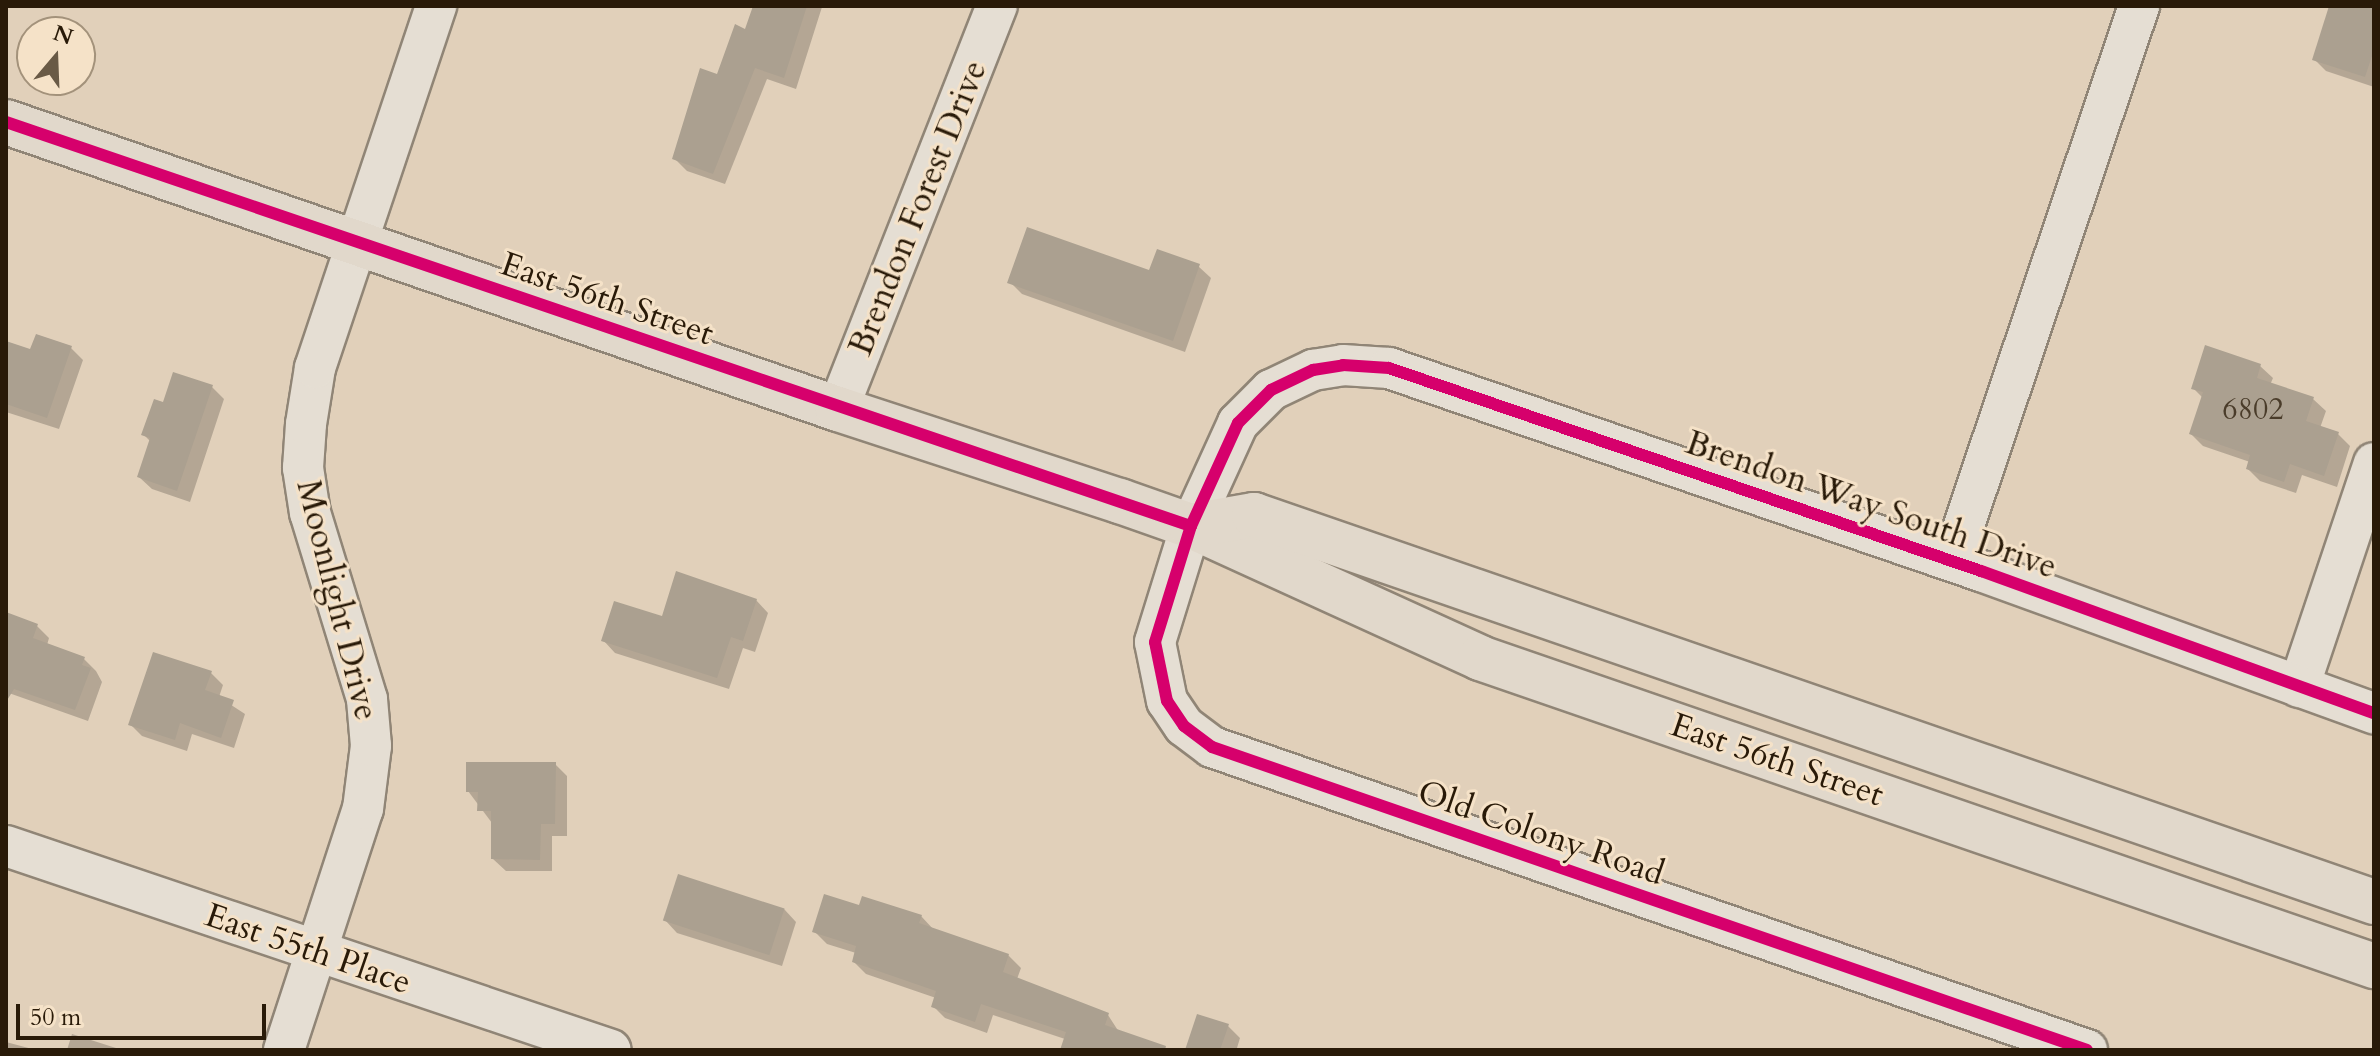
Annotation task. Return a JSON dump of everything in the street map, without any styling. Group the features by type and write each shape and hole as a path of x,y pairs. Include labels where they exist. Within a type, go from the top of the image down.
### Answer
{"main road":[{"name":"East 56th Street","path":"6,122 838,409 1191,526 1480,658 2374,966"},
{"name":"East 56th Street","path":"1191,526 1254,515 2374,902"}],"street":[{"name":"Moonlight Drive","path":"284,1050 363,809 371,746 367,699 310,513 303,468 315,368 436,6"},
{"name":"Brendon Forest Drive","path":"838,409 997,6"},
{"path":"1952,561 2139,6"},
{"name":"Brendon Way South Drive","path":"1191,526 1222,450 1248,411 1285,381 1347,366 1389,368 1952,561 2374,713"},
{"path":"2299,687 2374,463"},
{"name":"Old Colony Road","path":"1191,526 1155,657 1167,701 1184,726 1212,747 2040,1042 2087,1050"},
{"name":"East 55th Place","path":"6,846 611,1050"}],"building":[{"path":"753,6 807,6 784,78 755,68 713,174 672,159 700,68 717,74 735,24 745,29"},
{"path":"2329,6 2374,6 2374,50 2365,77 2312,60"},
{"path":"1027,227 1149,270 1157,249 1200,264 1173,341 1007,283"},
{"path":"36,334 72,346 47,418 6,404 6,341 30,349"},
{"path":"2205,345 2261,364 2257,378 2314,397 2306,421 2339,432 2324,476 2290,464 2284,482 2246,469 2250,455 2189,434 2203,392 2191,389"},
{"path":"173,372 213,385 177,491 137,477 150,438 141,435 154,399 163,402"},
{"path":"676,571 757,599 743,641 731,637 717,678 601,641 614,601 662,616"},
{"path":"6,612 38,624 33,638 85,657 82,665 91,668 75,710 14,689 6,702"},
{"path":"153,652 212,671 205,690 234,700 221,738 180,723 175,740 128,725"},
{"path":"466,762 556,762 555,824 541,824 540,860 491,859 491,811 477,811 478,792 466,792"},
{"path":"678,874 785,909 769,955 663,921"},
{"path":"824,894 859,905 862,896 922,915 919,923 1009,954 1003,972 1109,1013 1105,1025 1166,1046 1165,1050 1060,1050 1066,1032 981,1004 975,1022 931,1007 936,991 852,962 856,946 812,932"},
{"path":"1197,1014 1229,1024 1220,1050 1185,1050"}],"cycle path":[{"path":"6,122 1191,526"},
{"path":"2087,1050 1212,747 1184,726 1167,701 1155,642 1191,526 1238,423 1271,390 1313,370 1343,365 1389,368 1981,571 2374,713"}]}
